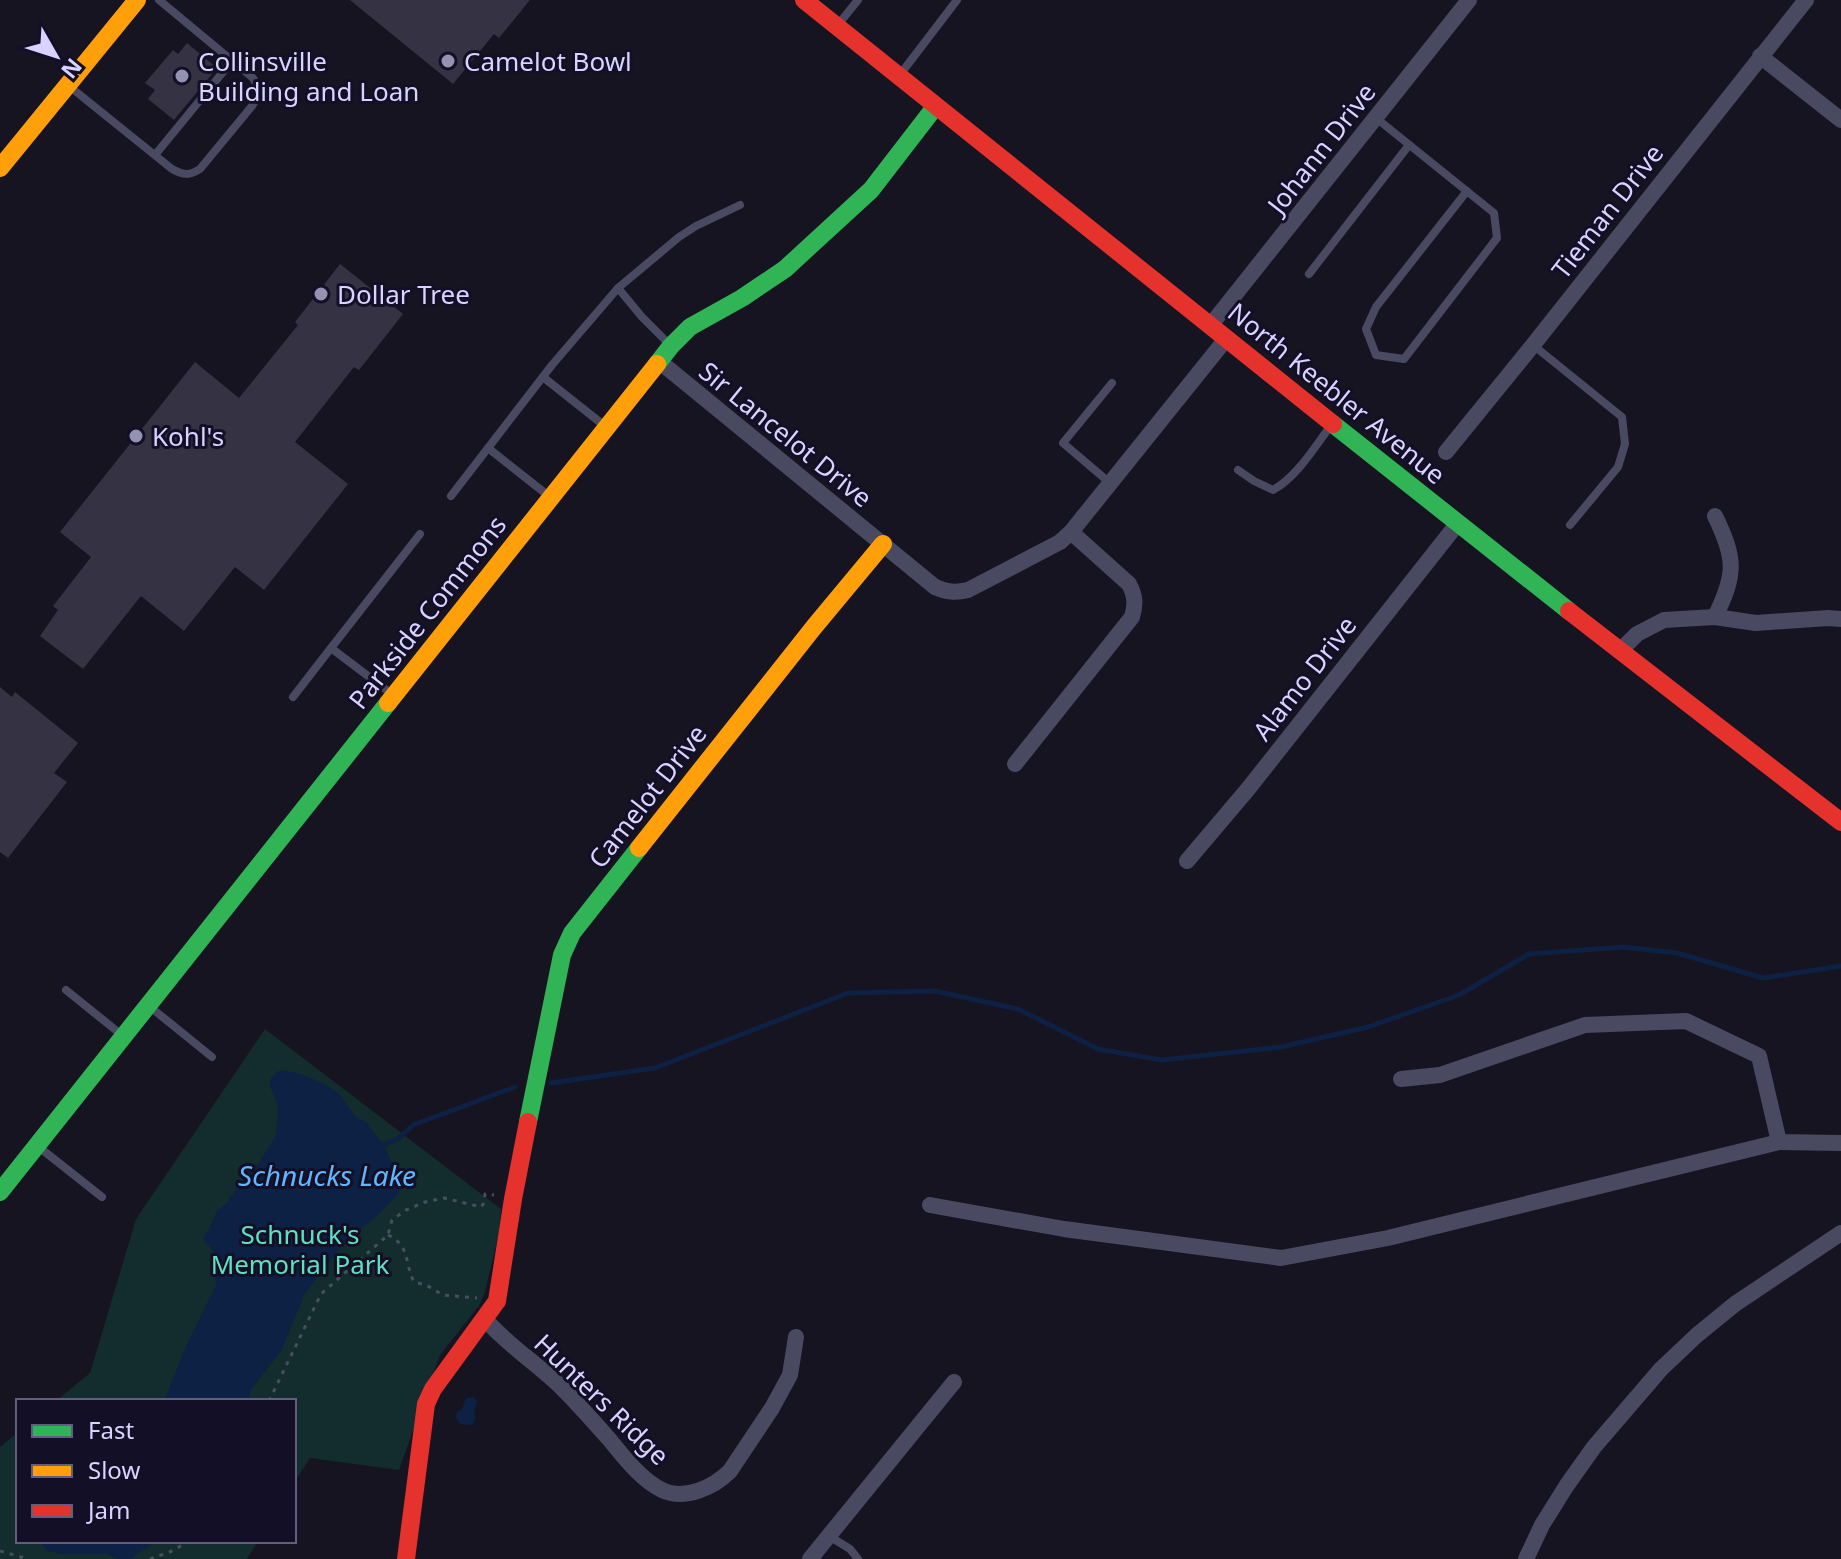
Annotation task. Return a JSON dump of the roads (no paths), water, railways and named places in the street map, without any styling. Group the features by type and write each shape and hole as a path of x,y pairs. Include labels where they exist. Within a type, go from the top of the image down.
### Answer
{"street":[{"path":"0,167 137,0"},
{"name":"North Keebler Avenue","path":"804,0 1458,523 1841,822"},
{"name":"Johann Drive","path":"1210,326 1469,0"},
{"name":"Tieman Drive","path":"1446,452 1806,0"},
{"path":"1760,56 1841,120"},
{"name":"Parkside Commons","path":"0,1192 671,346 690,327 785,269 871,190 935,107"},
{"path":"883,544 935,587 958,593 1060,542 1226,339"},
{"name":"Sir Lancelot Drive","path":"659,361 883,544"},
{"path":"1715,516 1726,538 1731,571 1728,591 1715,617"},
{"name":"Alamo Drive","path":"1187,861 1248,789 1458,523"},
{"path":"1015,764 1132,617 1135,607 1129,584 1071,532"},
{"name":"Camelot Drive","path":"406,1559 426,1404 433,1389 497,1301 513,1199 562,955 572,933 883,544"},
{"path":"1620,651 1637,634 1664,620 1715,617 1756,623 1841,619"},
{"path":"1401,1079 1440,1075 1585,1025 1686,1021 1759,1056 1779,1142"},
{"path":"930,1205 1064,1229 1281,1258 1388,1238 1779,1142 1841,1143"},
{"path":"1526,1559 1542,1525 1576,1472 1661,1369 1735,1304 1841,1233"},
{"name":"Hunters Ridge","path":"484,1318 559,1386 649,1482 673,1493 706,1488 722,1480 730,1471 790,1375 796,1337"},
{"path":"810,1559 954,1382"}],"lane":[{"path":"68,85 181,174 191,175 200,169 252,106 259,96 258,87 253,78 159,0"},
{"path":"837,26 858,0"},
{"path":"899,76 957,0"},
{"path":"155,155 232,61"},
{"path":"1375,118 1467,191 1494,213 1497,238 1404,359 1376,355 1366,329 1376,307 1467,191"},
{"path":"1309,274 1409,145"},
{"path":"451,496 543,377 618,288 679,237 740,205"},
{"path":"618,288 671,346"},
{"path":"1533,345 1622,417 1625,444 1618,467 1570,525"},
{"path":"543,377 607,427"},
{"path":"1110,483 1063,443 1112,383"},
{"path":"1238,470 1273,490 1290,476 1332,423"},
{"path":"488,448 551,497"},
{"path":"293,697 420,534"},
{"path":"331,648 394,696"},
{"path":"66,990 123,1036"},
{"path":"148,1005 212,1057"},
{"path":"37,1146 102,1197"},
{"path":"829,1536 850,1549 858,1559"}],"water":[{"name":"Schnucks Lake","path":"278,1071 300,1074 323,1083 339,1094 384,1146 398,1174 399,1193 345,1242 305,1293 281,1351 252,1388 248,1399 165,1399 216,1285 214,1252 203,1239 217,1211 258,1164 276,1136 278,1106 270,1086 271,1078"},
{"path":"474,1397 477,1401 476,1418 472,1425 460,1424 456,1418 457,1412 462,1409 466,1398"},
{"path":"41,1543 154,1543 130,1559 118,1559 107,1554 48,1551"}],"waterway":[{"path":"551,1083 655,1068 848,993 935,991 1018,1009 1098,1049 1162,1060 1281,1047 1368,1027 1459,995 1529,954 1624,947 1677,953 1763,978 1841,966"},
{"path":"379,1147 399,1138 413,1125 515,1087"}],"place":[{"name":"Camelot Bowl","path":"448,61"},
{"name":"Collinsville Building and Loan","path":"182,76"},
{"name":"Dollar Tree","path":"321,294"},
{"name":"Kohl's","path":"136,436"}],"park label":[{"name":"Schnuck's Memorial Park","path":"300,1249"}]}
